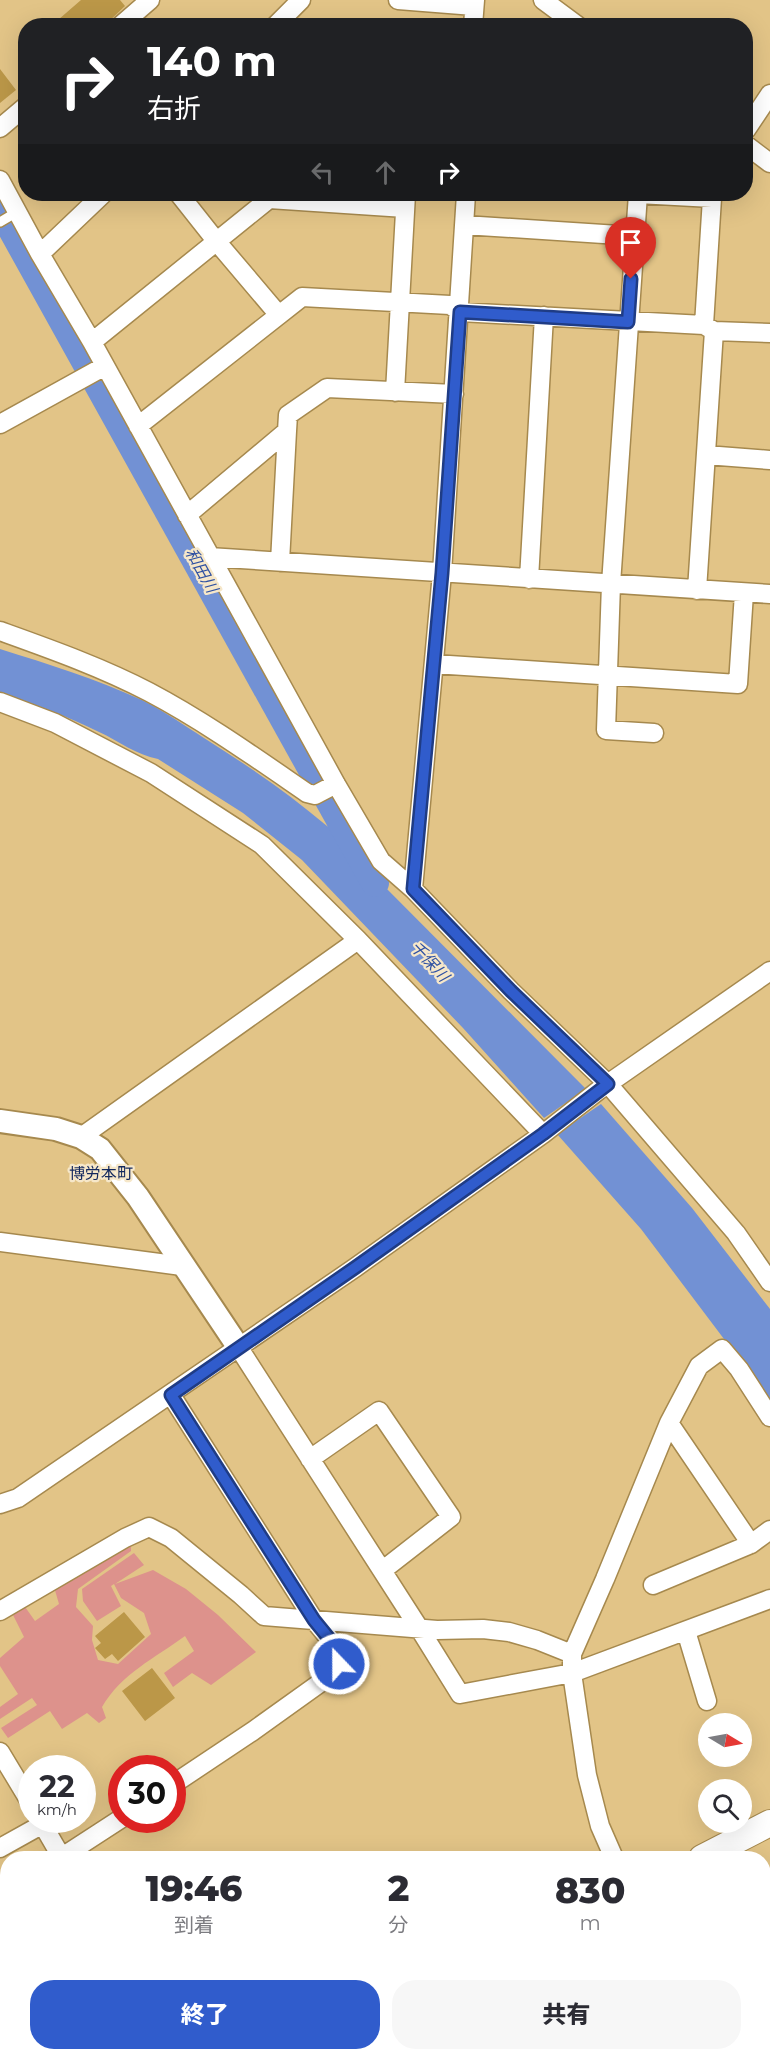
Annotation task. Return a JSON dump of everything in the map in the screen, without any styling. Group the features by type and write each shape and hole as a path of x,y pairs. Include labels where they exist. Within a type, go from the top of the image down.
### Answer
{"main road":[{"path":"716,1851 770,1823"}],"street":[{"path":"129,18 150,0"},
{"path":"283,18 301,0"},
{"path":"398,0 475,3 474,18"},
{"path":"543,0 567,18"},
{"path":"753,120 770,94"},
{"path":"0,128 18,113"},
{"path":"753,150 770,163"},
{"path":"0,180 15,213 92,342 102,368 138,426 187,515 327,789 381,861 413,889 604,1087 736,1233 770,1282"},
{"path":"40,254 96,201"},
{"path":"185,201 278,314"},
{"path":"92,342 267,201"},
{"path":"395,392 406,201"},
{"path":"413,889 442,573 466,201"},
{"path":"637,201 611,584 606,730 654,733"},
{"path":"698,590 706,455 712,201"},
{"path":"465,225 634,236"},
{"path":"138,426 302,297 450,305 460,312 770,333"},
{"path":"529,579 544,316"},
{"path":"0,424 102,368"},
{"path":"280,562 288,415 327,388 453,394"},
{"path":"187,515 287,431"},
{"path":"706,455 770,460"},
{"path":"209,557 770,594"},
{"path":"434,663 738,684 744,593"},
{"path":"0,631 83,661 148,692 227,738 307,793 327,789"},
{"path":"0,702 55,723 151,773 262,845 545,1132"},
{"path":"81,1137 358,940"},
{"path":"0,1504 18,1498 239,1348 770,971"},
{"path":"0,1121 56,1129 81,1137 100,1149 120,1172 239,1348 383,1570 460,1694 572,1673 770,1599"},
{"path":"0,1242 182,1266"},
{"path":"611,1851 600,1826 587,1775 572,1673 572,1654 669,1424 699,1366 722,1349 739,1369 770,1417"},
{"path":"171,1395 314,1620 336,1647 339,1664 327,1678 186,1775"},
{"path":"310,1458 379,1411 451,1517 383,1570"},
{"path":"669,1424 751,1544"},
{"path":"0,1611 125,1538 149,1527 171,1538 264,1616 437,1630 483,1629 509,1632 572,1654"},
{"path":"653,1585 751,1544 770,1530"},
{"path":"686,1631 707,1701"},
{"path":"0,1752 18,1782"},
{"path":"72,1851 108,1827"},
{"path":"0,1848 24,1833"},
{"path":"48,1833 58,1851"}],"lane":[{"path":"0,222 15,213"}],"shaded area":[{"path":"124,1543 131,1545 131,1551 78,1589 76,1607 93,1626 92,1640 98,1660 118,1664 151,1634 144,1613 121,1598 114,1584 111,1586 121,1606 97,1621 83,1601 82,1589 134,1553 144,1565 115,1584 153,1570 186,1589 218,1615 256,1652 211,1685 192,1673 173,1687 164,1673 194,1651 185,1636 139,1667 119,1685 102,1707 106,1718 99,1723 87,1713 62,1729 50,1711 8,1738 1,1728 37,1705 32,1698 0,1719 0,1707 18,1694 0,1666 0,1658 24,1637 13,1615 23,1604 35,1621 59,1604 54,1587"}],"water":[{"name":"千保川","path":"0,649 90,679 150,704 252,769 327,826 332,829 339,827 354,849 383,878 381,883 586,1089 544,1118 463,1028 302,860 243,813 158,759 135,751 87,726 0,693"},
{"path":"601,1104 692,1208 770,1309 770,1400 641,1229 557,1134"}],"building":[{"path":"81,0 120,0 125,6 112,18 60,18"},
{"path":"0,69 16,90 0,103"},
{"path":"124,1612 145,1637 118,1661 112,1654 105,1659 95,1648 101,1643 95,1636"},
{"path":"152,1668 175,1698 145,1721 122,1691"}],"waterway":[{"name":"和田川","path":"0,208 375,883"}],"district":[{"name":"博労本町","path":"101,1173"}],"route":[{"path":"339,1664 336,1647 314,1620 171,1395 543,1134 608,1084 511,991 413,889 442,573 460,312 628,322 631,279"}]}
